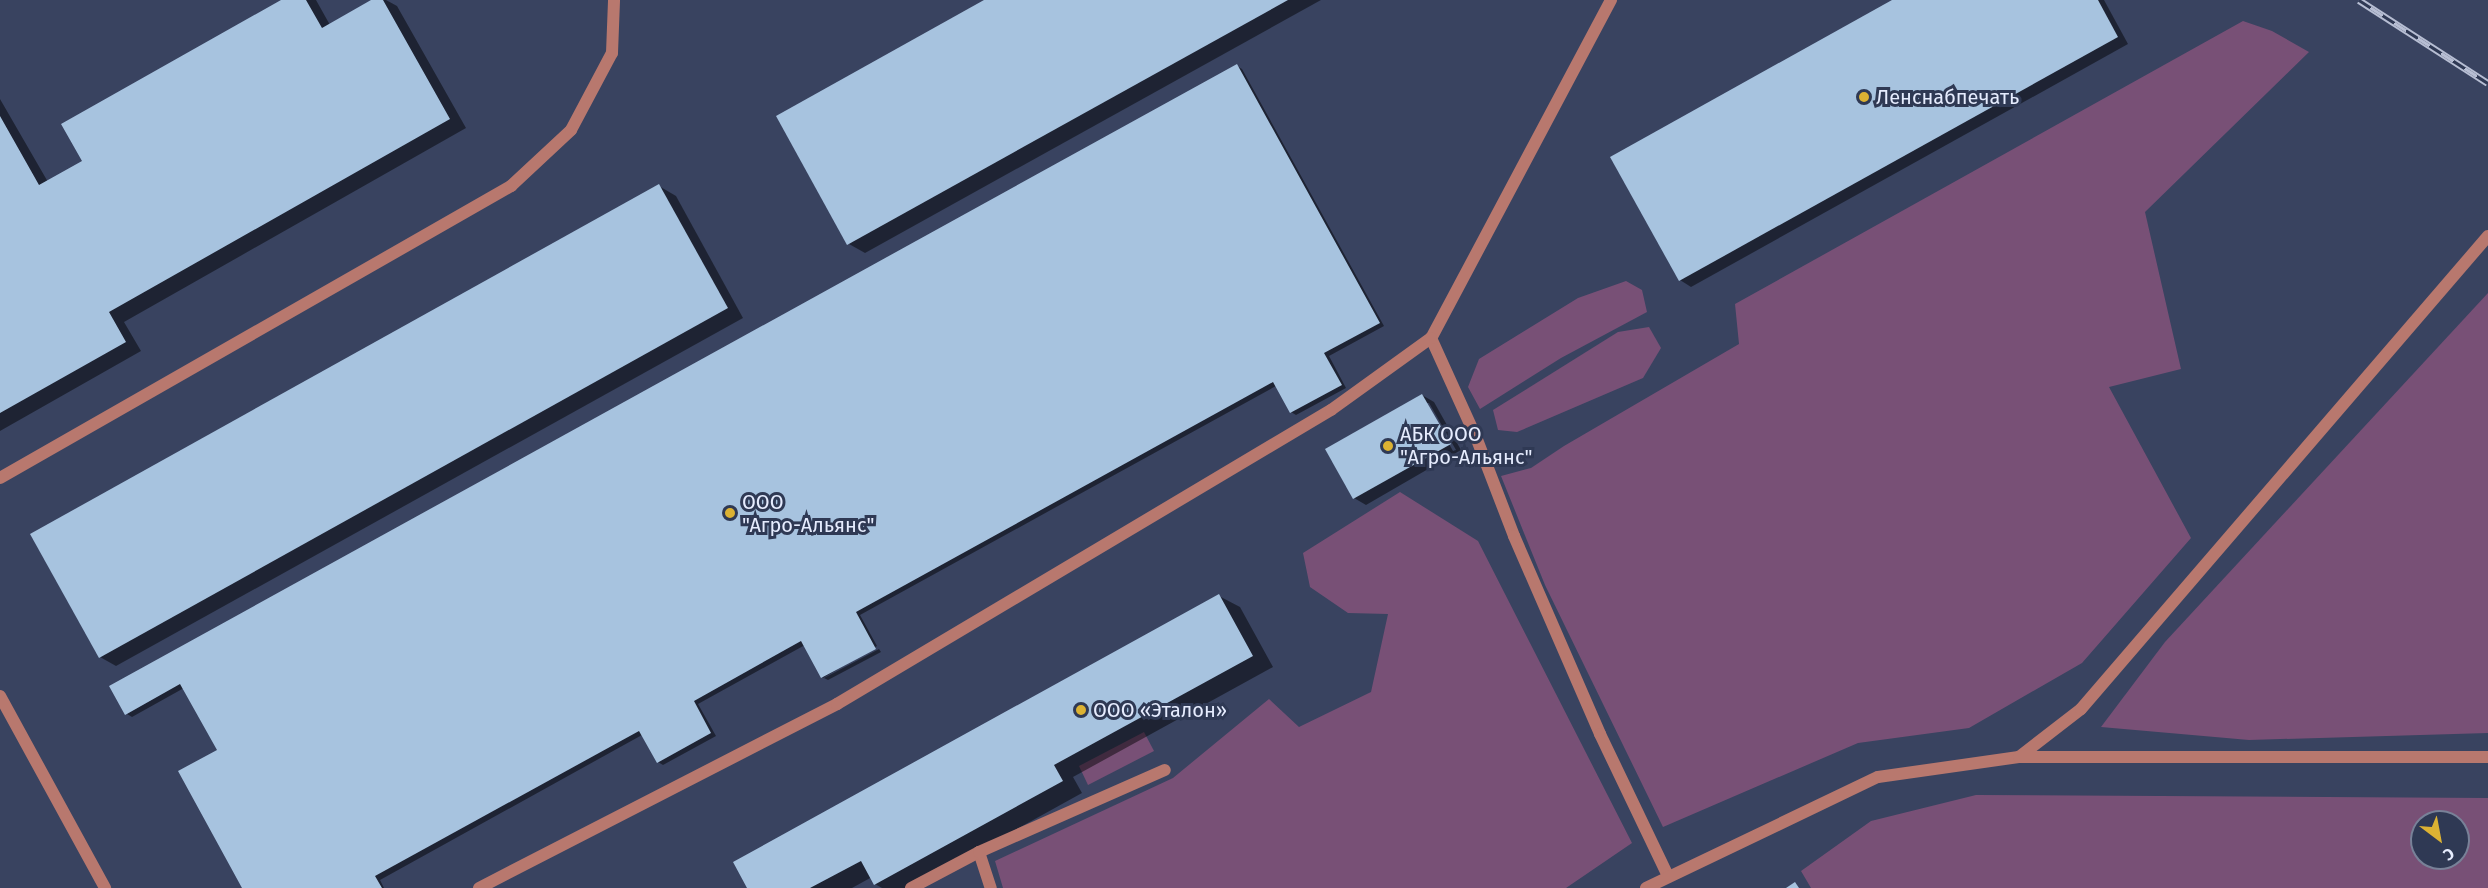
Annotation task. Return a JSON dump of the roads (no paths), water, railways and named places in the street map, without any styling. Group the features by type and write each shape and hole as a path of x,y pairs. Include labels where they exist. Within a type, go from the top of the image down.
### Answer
{"street":[{"path":"0,478 510,186 571,130 612,53 614,0"},
{"path":"479,888 837,704 1331,410 1431,338 1611,0"},
{"path":"2019,757 2081,709 2488,236"},
{"path":"1431,338 1476,437 1514,536 1600,734 1668,876"},
{"path":"0,696 105,888"},
{"path":"1646,888 1878,777 2019,757 2488,757"},
{"path":"911,888 979,852 1165,770"},
{"path":"979,852 991,888"}],"railway":[{"path":"2359,0 2488,83"}],"place":[{"name":"Ленснабпечать","path":"1864,97"},
{"name":"АБК ООО \"Агро-Альянс\"","path":"1388,446"},
{"name":"ООО \"Агро-Альянс\"","path":"730,513"},
{"name":"ООО «Эталон»","path":"1081,710"}]}
